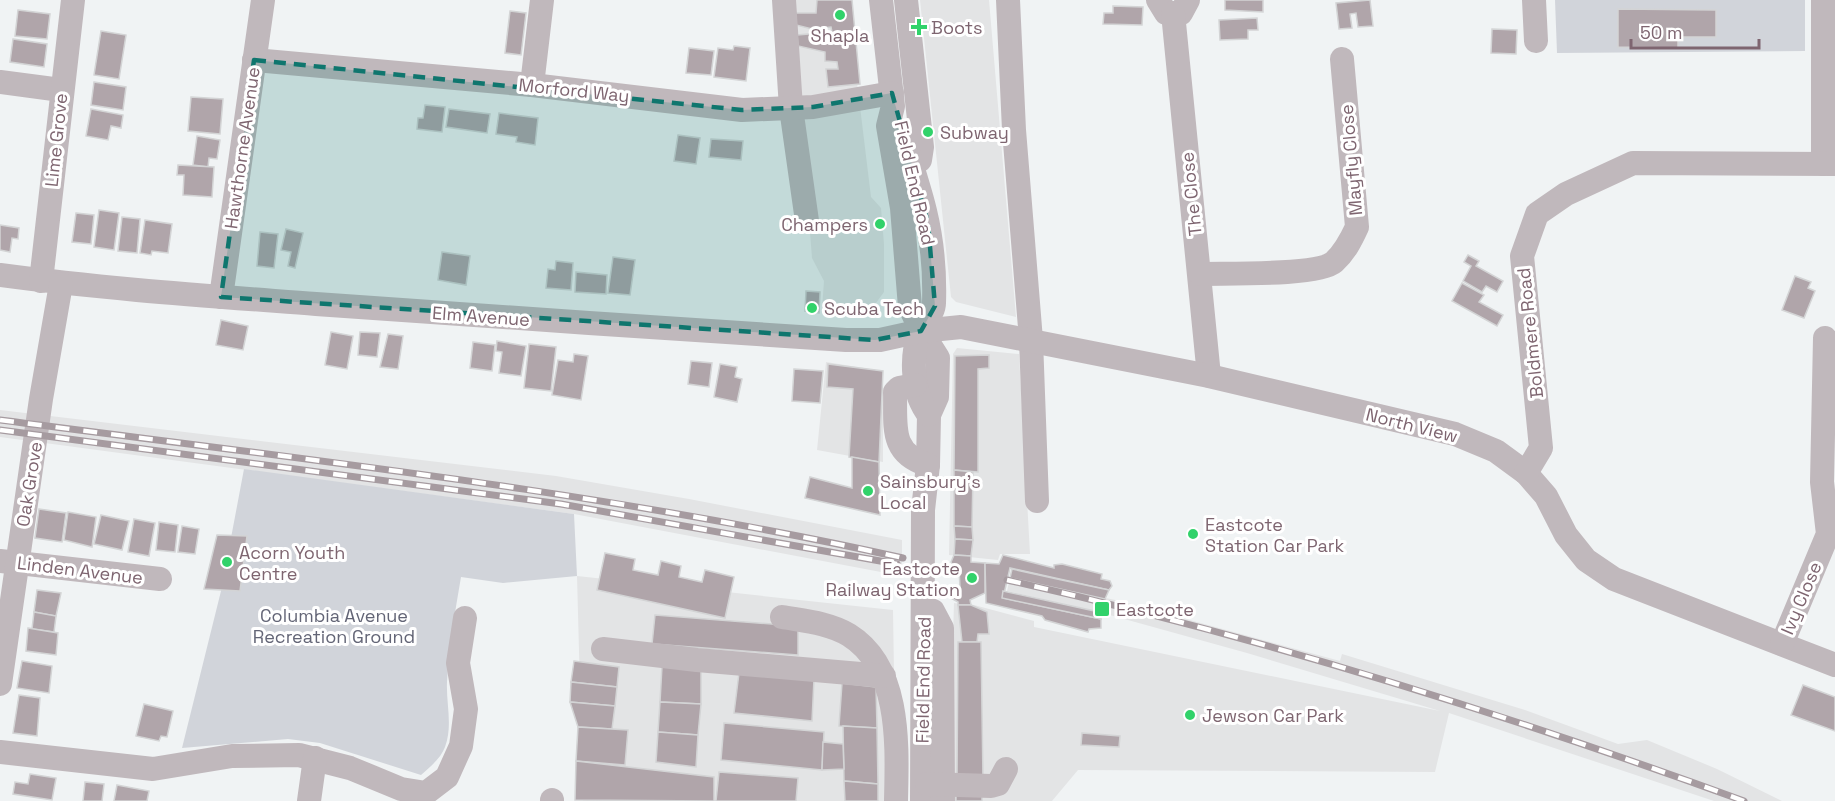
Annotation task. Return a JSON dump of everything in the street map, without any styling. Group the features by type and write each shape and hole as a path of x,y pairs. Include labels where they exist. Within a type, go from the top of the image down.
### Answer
{"street":[{"name":"Lime Grove","path":"51,282 61,90 73,0"},
{"name":"Hawthorne Avenue","path":"221,297 263,0"},
{"path":"532,85 542,0"},
{"path":"784,0 791,108 807,221"},
{"name":"Field End Road","path":"881,0 900,50 888,126 903,218 910,307 921,331 938,358 937,397 929,415 922,544 924,608 922,727 930,793"},
{"path":"906,0 900,50 922,147 922,156 913,170"},
{"path":"1008,0 1013,118 1031,340 1037,501"},
{"path":"1534,0 1536,41"},
{"path":"1823,0 1829,164"},
{"name":"The Close","path":"1173,4 1209,376"},
{"name":"Mayfly Close","path":"1200,274 1312,270 1333,264 1349,245 1357,227 1342,59"},
{"name":"Morford Way","path":"254,60 532,85 742,110 892,100"},
{"path":"0,82 61,90"},
{"name":"Field End Road","path":"892,100 901,116 928,223 934,306 916,346 915,386 919,403 929,415"},
{"name":"Boldmere Road","path":"1526,473 1541,448 1522,256 1537,214 1566,194 1633,163 1829,164"},
{"name":"Elm Avenue","path":"0,275 51,282 221,297 846,340 880,340 921,331"},
{"name":"Oak Grove","path":"0,684 9,562 36,441 51,282"},
{"name":"North View","path":"921,331 961,327 1031,340 1209,376 1455,434 1496,451 1526,473 1546,496 1566,536 1586,560 1614,579 1835,665"},
{"name":"Ivy Close","path":"1782,644 1828,534 1822,482 1825,338"},
{"path":"915,386 899,388 895,392 897,438 899,447 906,454 928,465"},
{"name":"Linden Avenue","path":"9,562 160,579"},
{"path":"924,608 933,611 942,628 930,793"},
{"path":"782,617 822,624 849,635 873,657 884,676 891,698 898,754 896,796 998,784 1006,769"},
{"path":"0,752 153,769 257,754 315,758 350,768 427,797 447,777 455,763 465,727 466,709 458,663 465,618"},
{"path":"603,649 697,660 884,676"},
{"path":"896,734 922,727"},
{"path":"309,801 315,758"}],"highlighted area":[{"path":"254,60 742,110 813,107 892,93 928,223 935,306 921,331 875,340 221,297"}],"shaded area":[{"path":"792,0 847,0 871,197 881,208 884,244 884,292 873,307 865,312 822,309 824,281 812,258"},
{"path":"920,0 989,0 1016,317 956,302 951,297"},
{"path":"957,348 1019,354 1030,554 1000,554 998,560 949,555 953,354"},
{"path":"826,362 883,371 883,462 817,450"},
{"path":"0,410 556,476 689,499 902,540 902,576 574,514 0,437"},
{"path":"577,576 893,610 896,801 583,801"},
{"path":"1010,578 1120,601 1340,661 1342,654 1525,710 1618,744 1647,740 1717,769 1782,801 1714,801 1449,713 1435,772 1078,770 1052,801 948,801 954,603 974,605 1034,621 1034,627 1440,711 1247,653 1099,612 1007,591"}],"green space":[{"path":"1555,0 1805,0 1805,51 1557,53"},
{"name":"Columbia Avenue Recreation Ground","path":"244,469 574,514 577,576 503,583 461,577 448,669 447,739 441,755 421,775 320,743 288,739 182,748 221,591"}],"building":[{"path":"817,0 852,0 860,84 828,87 826,69 838,69 837,62 825,61 825,52 798,46 797,35 832,32 831,27 812,29 796,25 795,13 816,13"},
{"path":"1225,0 1263,0 1263,12 1225,10"},
{"path":"1370,0 1373,26 1358,27 1356,13 1350,14 1352,28 1339,29 1336,3"},
{"path":"1113,6 1143,7 1142,25 1103,24 1104,13 1113,13"},
{"path":"1618,9 1716,10 1716,37 1678,37 1678,48 1618,47"},
{"path":"18,10 50,14 47,39 15,36"},
{"path":"510,11 526,13 521,55 505,53"},
{"path":"1257,18 1258,30 1248,30 1248,39 1220,40 1219,20"},
{"path":"1492,29 1517,30 1516,54 1491,53"},
{"path":"101,31 126,35 119,79 94,75"},
{"path":"13,39 47,44 44,67 10,62"},
{"path":"734,46 750,48 746,81 714,77 718,48 733,50"},
{"path":"689,48 714,51 711,75 686,73"},
{"path":"94,82 126,87 123,110 91,105"},
{"path":"191,97 223,99 220,134 188,131"},
{"path":"425,105 445,107 442,132 417,129 418,118 423,118"},
{"path":"91,109 123,115 121,128 111,126 108,140 86,136"},
{"path":"449,109 490,114 487,133 446,127"},
{"path":"499,113 538,118 535,145 516,142 517,137 496,134"},
{"path":"678,135 700,138 696,164 674,161"},
{"path":"197,136 220,140 217,159 209,158 208,167 193,165"},
{"path":"711,139 743,141 741,160 709,157"},
{"path":"178,165 214,167 212,197 183,195 184,175 177,175"},
{"path":"99,210 119,213 114,250 94,247"},
{"path":"76,213 94,215 91,244 72,242"},
{"path":"122,217 140,219 137,253 118,251"},
{"path":"145,220 172,224 168,253 152,251 151,255 140,253"},
{"path":"0,225 19,228 18,239 12,238 10,252 0,250"},
{"path":"286,229 303,233 295,268 288,266 291,252 281,250"},
{"path":"260,232 278,234 274,268 257,266"},
{"path":"442,252 470,256 466,285 438,280"},
{"path":"1468,255 1479,261 1476,266 1503,281 1497,292 1486,286 1482,292 1463,281 1471,266 1464,262"},
{"path":"613,257 635,260 630,295 608,293"},
{"path":"556,261 573,263 571,290 546,288 548,269 555,270"},
{"path":"576,272 607,275 606,294 575,292"},
{"path":"1795,276 1811,282 1808,288 1815,291 1804,318 1782,310"},
{"path":"1462,283 1484,295 1479,302 1503,315 1497,326 1452,301"},
{"path":"806,291 820,292 819,313 805,311"},
{"path":"221,320 248,326 243,350 216,345"},
{"path":"331,332 353,336 347,369 325,365"},
{"path":"360,332 380,333 377,357 358,355"},
{"path":"388,334 403,336 398,369 380,367"},
{"path":"497,341 526,346 521,376 499,373 502,352 496,351"},
{"path":"473,342 495,345 492,371 470,368"},
{"path":"529,344 556,347 551,391 524,388"},
{"path":"574,354 588,356 581,400 552,395 558,360 573,362"},
{"path":"989,355 989,368 978,369 978,472 954,470 955,356"},
{"path":"691,361 712,363 709,387 688,384"},
{"path":"720,364 737,367 735,377 742,379 737,402 714,397"},
{"path":"828,364 883,371 879,462 849,457 853,389 827,387"},
{"path":"794,369 823,371 820,403 792,401"},
{"path":"852,457 879,462 880,515 805,498 810,477 852,488"},
{"path":"954,470 973,472 972,527 954,526"},
{"path":"39,509 66,513 62,542 35,538"},
{"path":"68,512 96,517 92,547 64,540"},
{"path":"101,515 129,521 122,550 94,544"},
{"path":"134,519 155,523 149,556 128,552"},
{"path":"159,522 178,525 175,552 156,550"},
{"path":"182,526 199,529 195,554 178,552"},
{"path":"954,526 972,527 973,540 955,539"},
{"name":"Acorn Youth Centre","path":"217,535 247,536 240,591 204,589"},
{"path":"955,539 973,540 971,556 954,555"},
{"path":"605,553 635,559 633,570 658,575 661,561 681,566 679,577 702,582 705,570 734,577 725,618 597,590"},
{"name":"Eastcote Railway Station","path":"954,555 971,556 971,562 985,563 985,593 970,600 971,605 958,605 958,602 951,598 952,590 960,587 959,569 953,567 951,562"},
{"path":"1003,555 1054,568 1054,565 1062,564 1102,574 1101,579 1110,581 1112,586 1109,590 1010,568 1003,598 1101,619 1101,628 1089,629 1088,632 1045,620 1042,616 986,603 985,563 999,564"},
{"path":"1012,569 1109,590 1105,599 1010,578"},
{"path":"37,590 61,593 56,616 34,612"},
{"path":"1003,591 1099,612 1101,619 1002,598"},
{"path":"958,605 971,605 987,612 989,634 978,634 977,642 962,642"},
{"path":"34,612 56,616 54,632 32,629"},
{"path":"655,615 798,626 798,655 652,644"},
{"path":"28,628 58,633 56,655 26,651"},
{"path":"958,642 981,642 983,780 957,779"},
{"path":"22,661 52,666 49,693 17,688"},
{"path":"574,661 619,667 617,687 571,682"},
{"path":"662,666 701,669 701,704 660,702"},
{"path":"739,673 814,679 812,721 734,713"},
{"path":"571,682 617,687 615,706 570,702"},
{"path":"842,683 876,687 877,728 839,726"},
{"path":"1803,685 1835,697 1835,731 1791,715"},
{"path":"19,695 40,698 37,736 13,733"},
{"path":"570,702 615,706 612,729 578,727"},
{"path":"660,702 701,704 698,735 658,732"},
{"path":"144,704 173,711 167,737 161,736 159,741 136,736"},
{"path":"724,723 824,732 822,770 721,760"},
{"path":"843,726 877,728 878,784 844,781"},
{"path":"578,727 628,730 625,765 576,761"},
{"path":"658,732 698,735 696,767 656,762"},
{"path":"1082,733 1120,736 1119,747 1081,745"},
{"path":"823,742 843,744 844,769 822,770"},
{"path":"576,761 714,777 714,801 575,800"},
{"path":"719,772 798,778 796,801 716,801"},
{"path":"30,774 56,778 52,800 13,794 15,782 28,784"},
{"path":"844,781 878,784 878,801 845,801"},
{"path":"85,782 104,784 102,801 83,801"},
{"path":"117,785 149,791 147,801 114,801"},
{"path":"956,794 982,794 982,801 956,801"}],"railway":[{"path":"0,420 340,463 566,496 679,514 903,558"},
{"path":"0,430 561,504 897,564"},
{"path":"1007,580 1194,626 1379,678 1562,737 1744,801"}],"place":[{"name":"Shapla","path":"840,15"},
{"name":"Boots","path":"919,27"},
{"name":"Subway","path":"928,132"},
{"name":"Champers","path":"880,224"},
{"name":"Scuba Tech","path":"812,308"},
{"name":"Sainsbury's Local","path":"868,491"},
{"name":"Eastcote Station Car Park","path":"1193,534"},
{"name":"Acorn Youth Centre","path":"227,562"},
{"name":"Eastcote Railway Station","path":"972,578"},
{"name":"Eastcote","path":"1102,609"},
{"name":"Jewson Car Park","path":"1190,715"}]}
